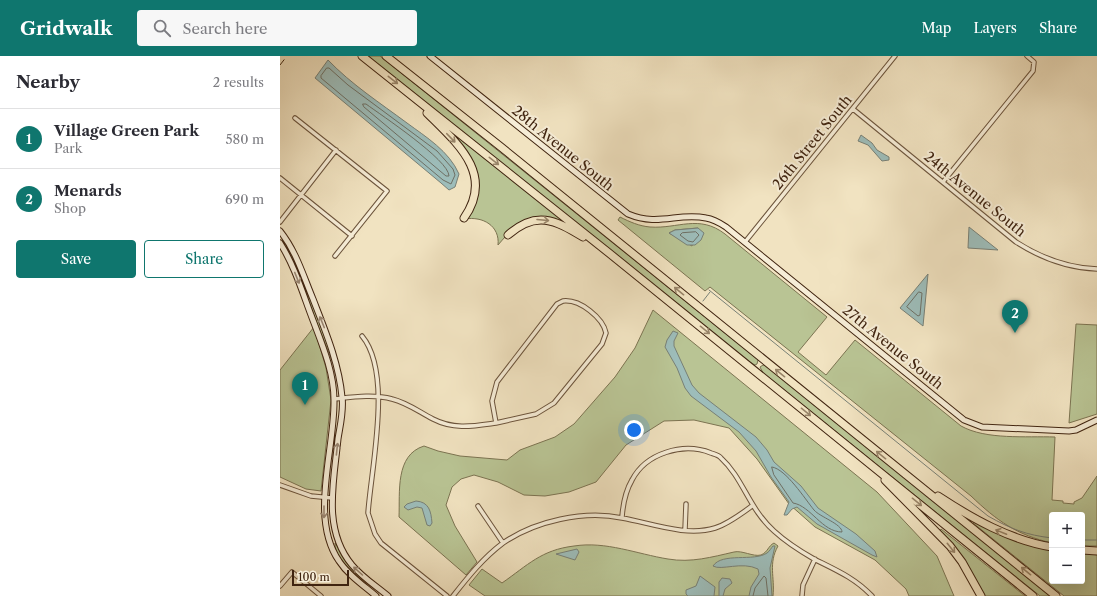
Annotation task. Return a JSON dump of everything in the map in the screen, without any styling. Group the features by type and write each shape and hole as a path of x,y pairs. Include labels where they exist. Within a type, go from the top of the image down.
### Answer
{"highway":[{"path":"362,56 1034,596"},
{"path":"386,56 1056,596"},
{"path":"405,90 456,143 469,162 477,181 476,197 472,207 464,218"},
{"path":"508,235 529,221 543,219 562,225 609,253"},
{"path":"896,466 961,511 988,526 1019,538 1049,546"},
{"path":"876,469 892,489 936,530 950,546 962,562 981,596"},
{"path":"1085,550 1097,551"}],"street":[{"name":"28th Avenue South","path":"430,56 622,211 636,218 652,221 697,217"},
{"name":"26th Street South","path":"744,242 853,110 895,56"},
{"path":"943,182 1033,71 1034,62 1027,56"},
{"name":"24th Avenue South","path":"853,110 1016,242 1029,250 1066,265 1097,269"},
{"path":"295,118 387,191 335,256"},
{"path":"280,222 336,150"},
{"path":"280,178 352,236"},
{"name":"27th Avenue South","path":"697,217 715,220 726,226 964,420 973,425 982,427 1069,431 1076,430 1097,420"},
{"path":"280,231 296,257 328,337 337,366 342,398 332,498 333,528 345,556 360,573 388,596"},
{"path":"280,243 287,254 330,369 334,399 324,516 327,536 332,550 348,573 376,596"},
{"path":"334,399 378,396 401,401 433,419 452,426 464,427 496,423 536,414 559,399 602,344 606,333 601,321 580,304 568,300 557,304 497,382 492,401 496,423"},
{"path":"362,336 367,342 372,354 378,396 377,434 368,513 370,524 381,543 447,596"},
{"path":"622,517 625,496 632,478 640,469 654,457 685,448 698,448 720,457 733,472 752,506 773,530 815,559 850,576 872,596"},
{"path":"280,485 298,492 325,498 332,498"},
{"path":"685,530 686,504"},
{"path":"478,506 503,543"},
{"path":"453,596 477,566 503,543 524,532 573,517 595,515 622,517 659,526 685,530 704,530 716,528 752,506"},
{"path":"802,596 805,579 815,559"},
{"path":"280,586 292,572 321,596"}],"green space":[{"path":"367,56 380,56 755,357 758,360 757,364 755,365 749,362"},
{"path":"445,127 568,225 546,218 537,217 528,219 514,228 498,245 496,232 489,224 478,219 465,219 474,206 478,194 478,182 470,160"},
{"path":"620,217 635,224 650,227 688,224 706,225 725,234 827,317 798,352 826,375 855,340 961,426 982,433 994,435 1055,437 1052,500 1074,504 1074,502 1082,498 1097,476 1097,546 1085,546 1085,512 1049,512 1049,542 1028,536 1008,526 710,287 705,291 618,220","holes":["698,228 692,246 669,233 675,230"]},
{"path":"286,246 297,263 330,350 333,363"},
{"path":"653,310 877,492 937,556 954,596 909,596 906,589 875,560 815,527 789,504 757,459 729,428 694,420 664,421 626,445 596,482 569,492 545,496 524,495 498,482 474,475 461,479 452,487 446,505 455,526 477,562 466,575 399,517 401,476 408,457 415,451 424,446 460,456 507,460 520,450 555,437 574,424 615,377 635,348"},
{"path":"1076,324 1097,325 1097,414 1069,423"},
{"path":"314,327 326,368 331,400 321,491 306,489 280,477 280,370"},
{"path":"763,365 767,366 1050,596 1040,596 763,373 760,367"},
{"path":"974,521 1049,548 1049,584 973,523"},
{"path":"941,529 1025,596 984,596 967,565 940,531"},
{"path":"335,543 350,565 382,594 345,565 336,550"},
{"path":"774,543 778,546 773,559 773,596 485,596 469,585 482,569 502,583 535,559 552,551 574,546 598,545 656,557 685,560 701,559 737,552 761,555"},
{"path":"1085,552 1097,553 1097,596 1064,596 1049,584 1085,584"}],"water":[{"path":"328,60 376,101 429,139 443,151 455,166 459,174 455,187 449,190 315,78"},
{"path":"861,135 872,143 877,150 889,157 889,160 882,161 868,145 858,141"},
{"path":"969,227 998,250 968,248"},
{"path":"698,228 704,233 701,240 695,245 687,245 669,233 675,230"},
{"path":"928,274 923,326 900,308"},
{"path":"673,331 678,333 674,341 674,346 692,385 699,393 756,437 767,450 774,462 801,486 818,508 856,534 875,551 877,557 817,524 797,507 792,509 787,515 784,515 789,502 771,477 756,451 739,432 691,396 685,388 677,368 665,347 667,340"},
{"path":"416,501 427,505 431,515 432,523 430,526 427,525 422,508 417,507 408,510 404,507 407,504"},
{"path":"775,546 770,568 772,596 749,596 751,587 759,574 758,569 745,566 713,566 723,559 761,556"},
{"path":"577,549 579,552 575,560 556,554"},
{"path":"700,576 715,587 714,596 688,596 686,594 686,590 696,586"},
{"path":"722,578 730,579 732,583 725,589 723,596 719,596 719,582"}],"waterway":[{"path":"709,290 988,516 1019,531 1049,538"},
{"path":"703,301 710,292"},
{"path":"1085,540 1097,540"}],"railway":[{"path":"280,65 287,56"}],"place":[{"name":"Menards","path":"1015,333"},
{"name":"Village Green Park","path":"305,405"}]}
